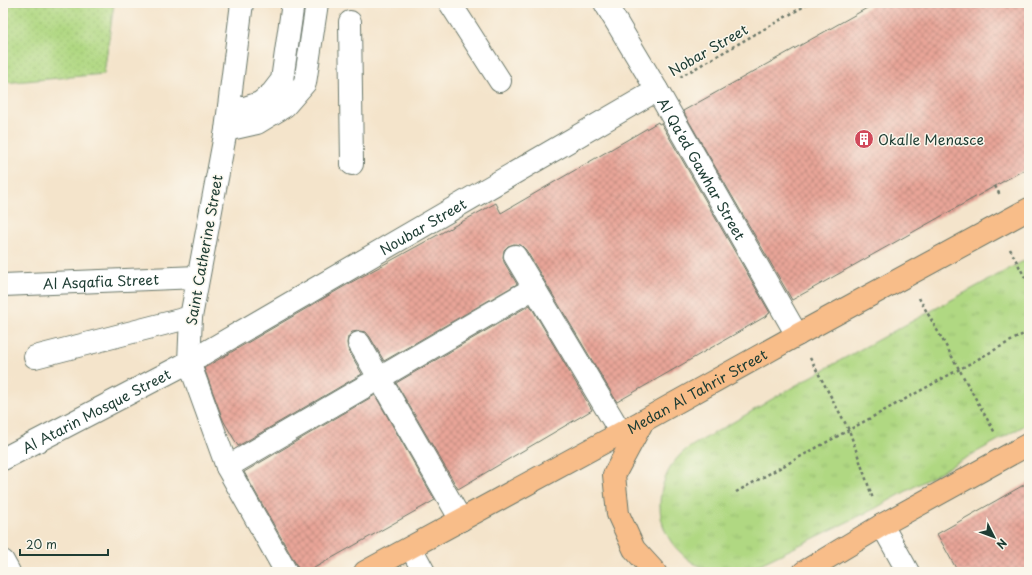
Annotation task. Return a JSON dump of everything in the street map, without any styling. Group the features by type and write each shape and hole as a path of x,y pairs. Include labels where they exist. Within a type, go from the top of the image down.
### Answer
{"main road":[{"name":"Medan Al Tahrir Street","path":"365,572 1029,209"},
{"path":"643,421 614,475 618,514 634,549 655,572"},
{"path":"807,571 882,525 1029,444"}],"street":[{"name":"Saint Catherine Street","path":"242,3 226,130 190,317 189,362 228,467 286,572"},
{"path":"229,108 245,108 260,102 272,93 282,80 293,3"},
{"path":"450,3 500,81"},
{"name":"Al Qa'ed Gawhar Street","path":"605,3 657,90 797,335"},
{"path":"226,130 257,123 285,106 305,83 316,10 356,23 352,164"},
{"name":"Noubar Street","path":"189,362 657,90"},
{"path":"514,256 621,433"},
{"name":"Al Asqafia Street","path":"3,285 198,277"},
{"path":"228,467 534,288"},
{"path":"35,357 190,317"},
{"path":"359,343 461,520"},
{"name":"Al Atarin Mosque Street","path":"3,459 189,362"},
{"path":"882,525 908,572"},
{"path":"411,548 424,572"},
{"path":"3,561 9,572"}],"path":[{"name":"Nobar Street","path":"657,90 810,3"},
{"path":"998,226 1029,285"},
{"path":"906,276 1008,456"},
{"path":"736,492 1029,331"},
{"path":"797,335 849,430 882,525"}],"green space":[{"path":"3,3 114,3 104,74 3,83"},
{"path":"1029,258 1029,423 874,509 748,570 720,572 704,568 696,565 681,553 665,530 661,517 660,504 661,490 666,477 672,465 684,451 832,365"}],"building":[{"name":"Okalle Menasce","path":"876,3 1029,3 1029,167 792,300 683,111"},
{"path":"658,122 659,124 661,123 770,313 768,315 617,402 526,250 521,245 514,244 508,246 504,250 503,257 504,262 517,284 384,361 366,332 352,332 348,337 348,349 362,374 238,446 223,420 204,368 350,283 496,203 501,213"},
{"path":"530,305 592,410 458,489 396,383"},
{"path":"375,395 435,500 307,572 299,572 244,472"},
{"path":"1029,482 1029,572 958,572 937,534"}],"place":[{"name":"Okalle Menasce","path":"864,139"}]}
